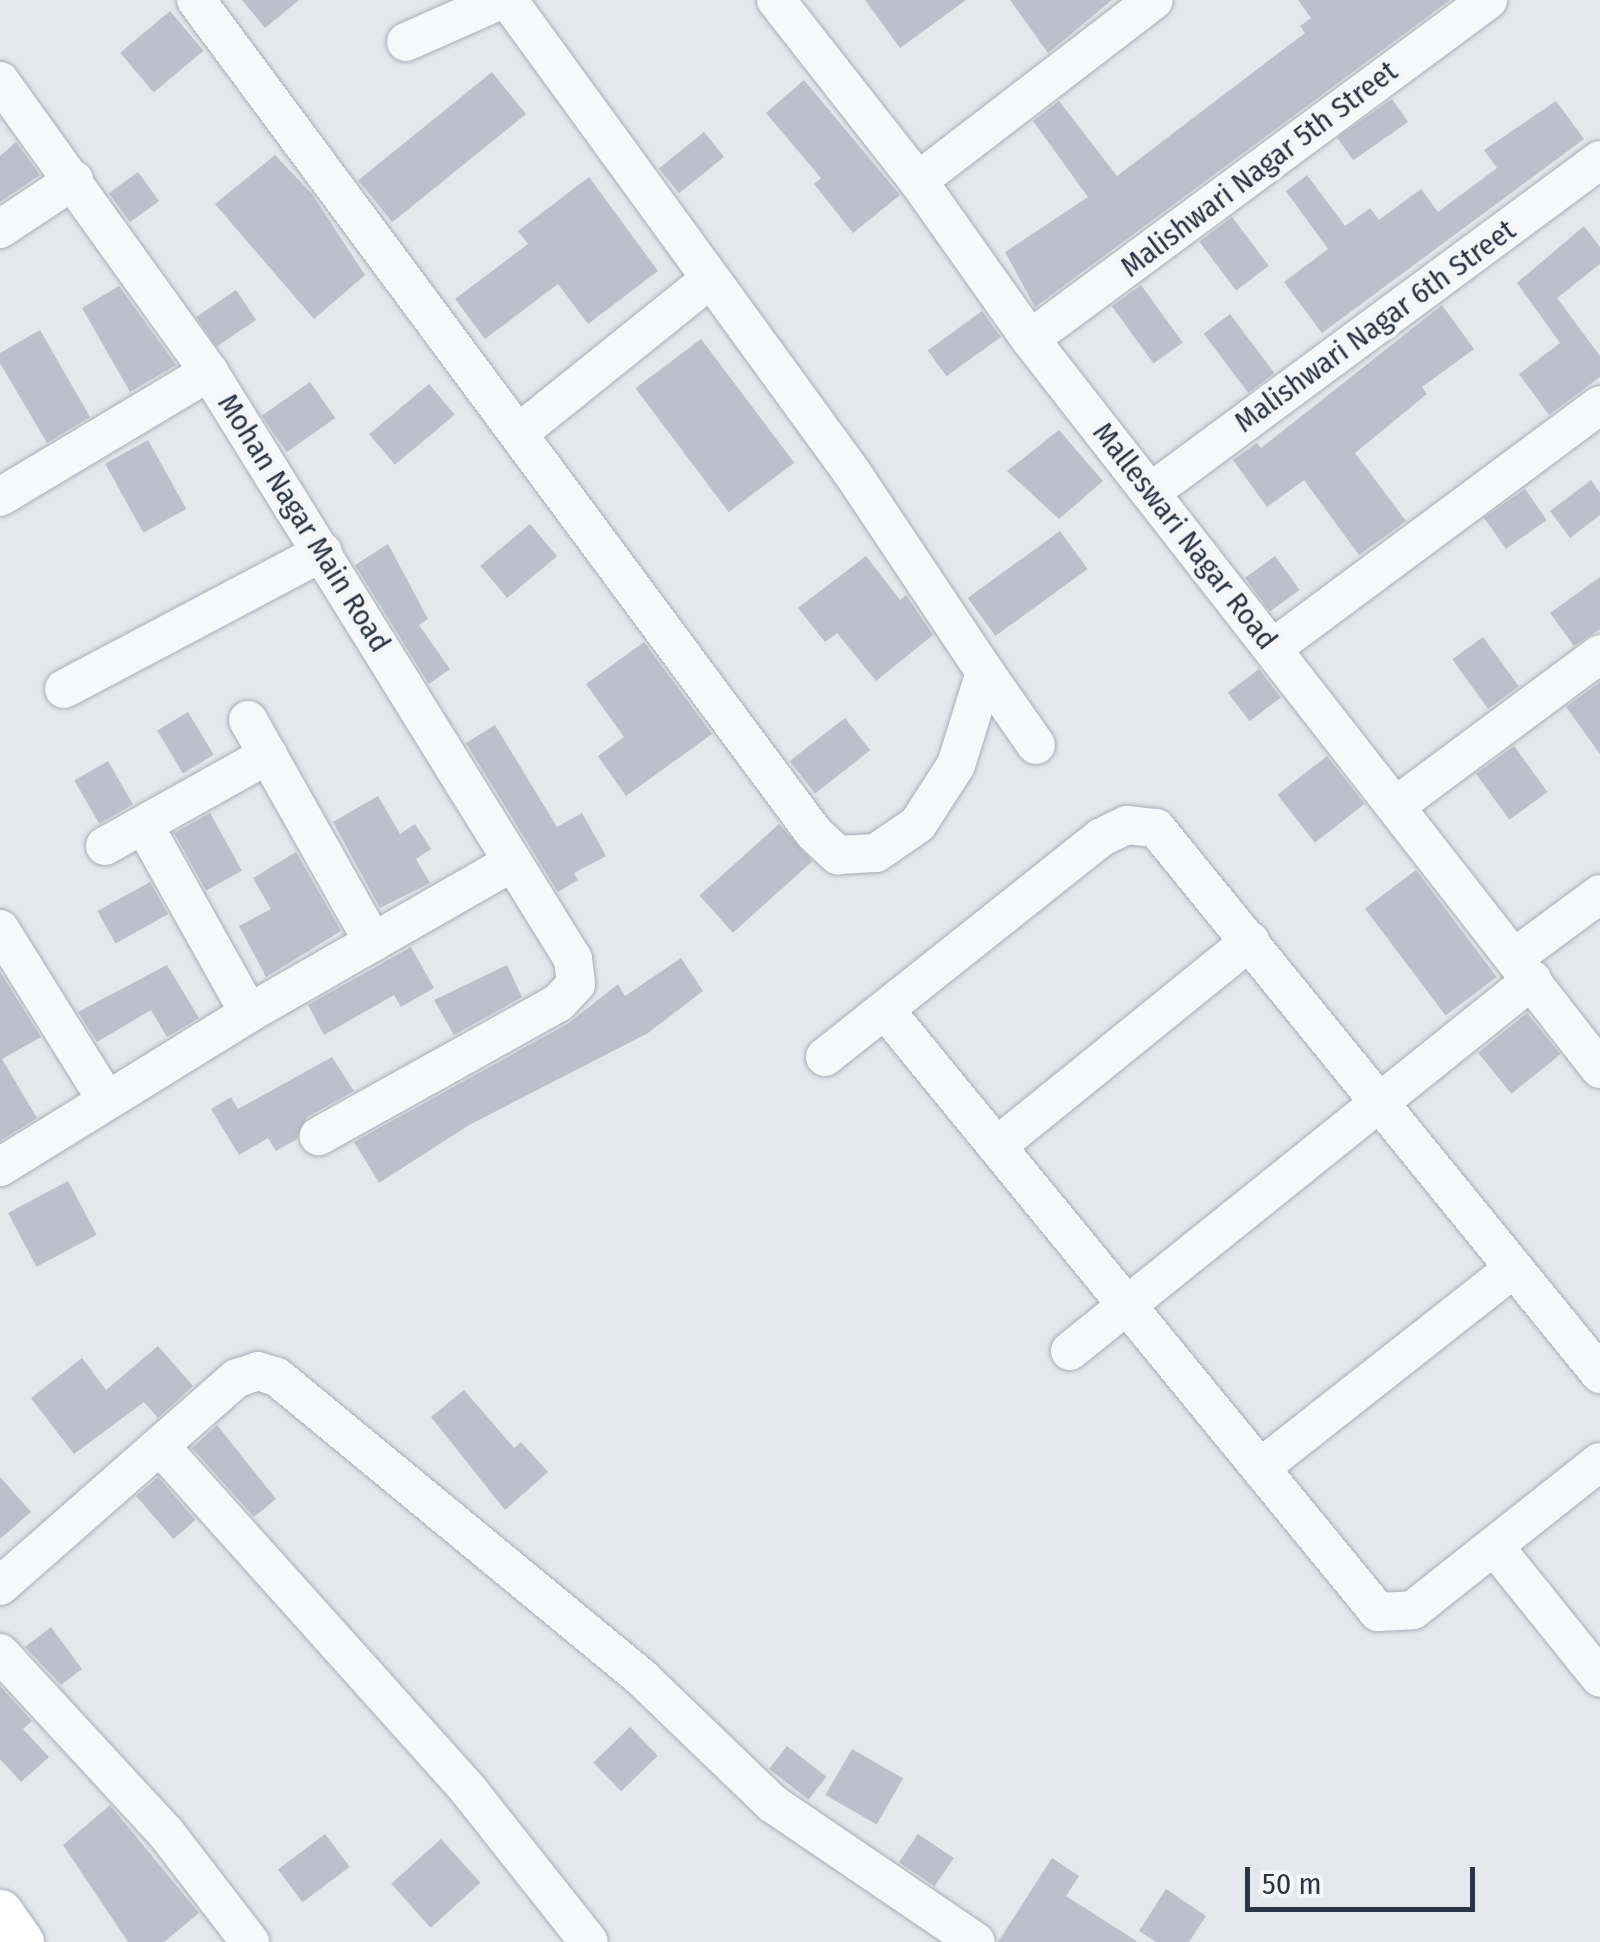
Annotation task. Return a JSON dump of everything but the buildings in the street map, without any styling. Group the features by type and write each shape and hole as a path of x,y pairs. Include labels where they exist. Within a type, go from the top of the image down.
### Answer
{"main road":[{"path":"0,1912 22,1942"}],"street":[{"path":"196,0 814,833 838,855 876,853 918,824 956,765 985,672"},
{"path":"406,42 504,0 853,474 1036,745"},
{"path":"918,181 1154,0"},
{"name":"Malishwari Nagar 5th Street","path":"1030,339 1488,0"},
{"name":"Malleswari Nagar Road","path":"796,7 1030,339 1600,1069"},
{"name":"Mohan Nagar Main Road","path":"0,81 209,372 573,959 576,984 558,1003 319,1136"},
{"name":"Malishwari Nagar 6th Street","path":"1151,492 1600,160"},
{"path":"0,229 74,180"},
{"path":"520,432 709,280"},
{"path":"0,497 209,372"},
{"path":"1273,648 1600,405"},
{"path":"64,689 323,552"},
{"path":"1397,805 1600,654"},
{"path":"248,720 374,942"},
{"path":"105,846 268,755"},
{"path":"825,1056 1079,854 1127,825 1164,834 1600,1374"},
{"path":"145,826 248,1013"},
{"path":"0,1167 248,1013 513,862"},
{"path":"1070,1350 1380,1103 1600,894"},
{"path":"1,925 106,1099"},
{"path":"997,1146 1250,941"},
{"path":"885,1010 1368,1603 1384,1614 1413,1610 1600,1462"},
{"path":"1260,1468 1514,1268"},
{"path":"0,1586 236,1378 258,1371 277,1377 643,1680 774,1804 976,1942"},
{"path":"160,1446 470,1792 589,1942"},
{"path":"1494,1546 1600,1678"},
{"path":"0,1653 166,1833 250,1942"}]}
